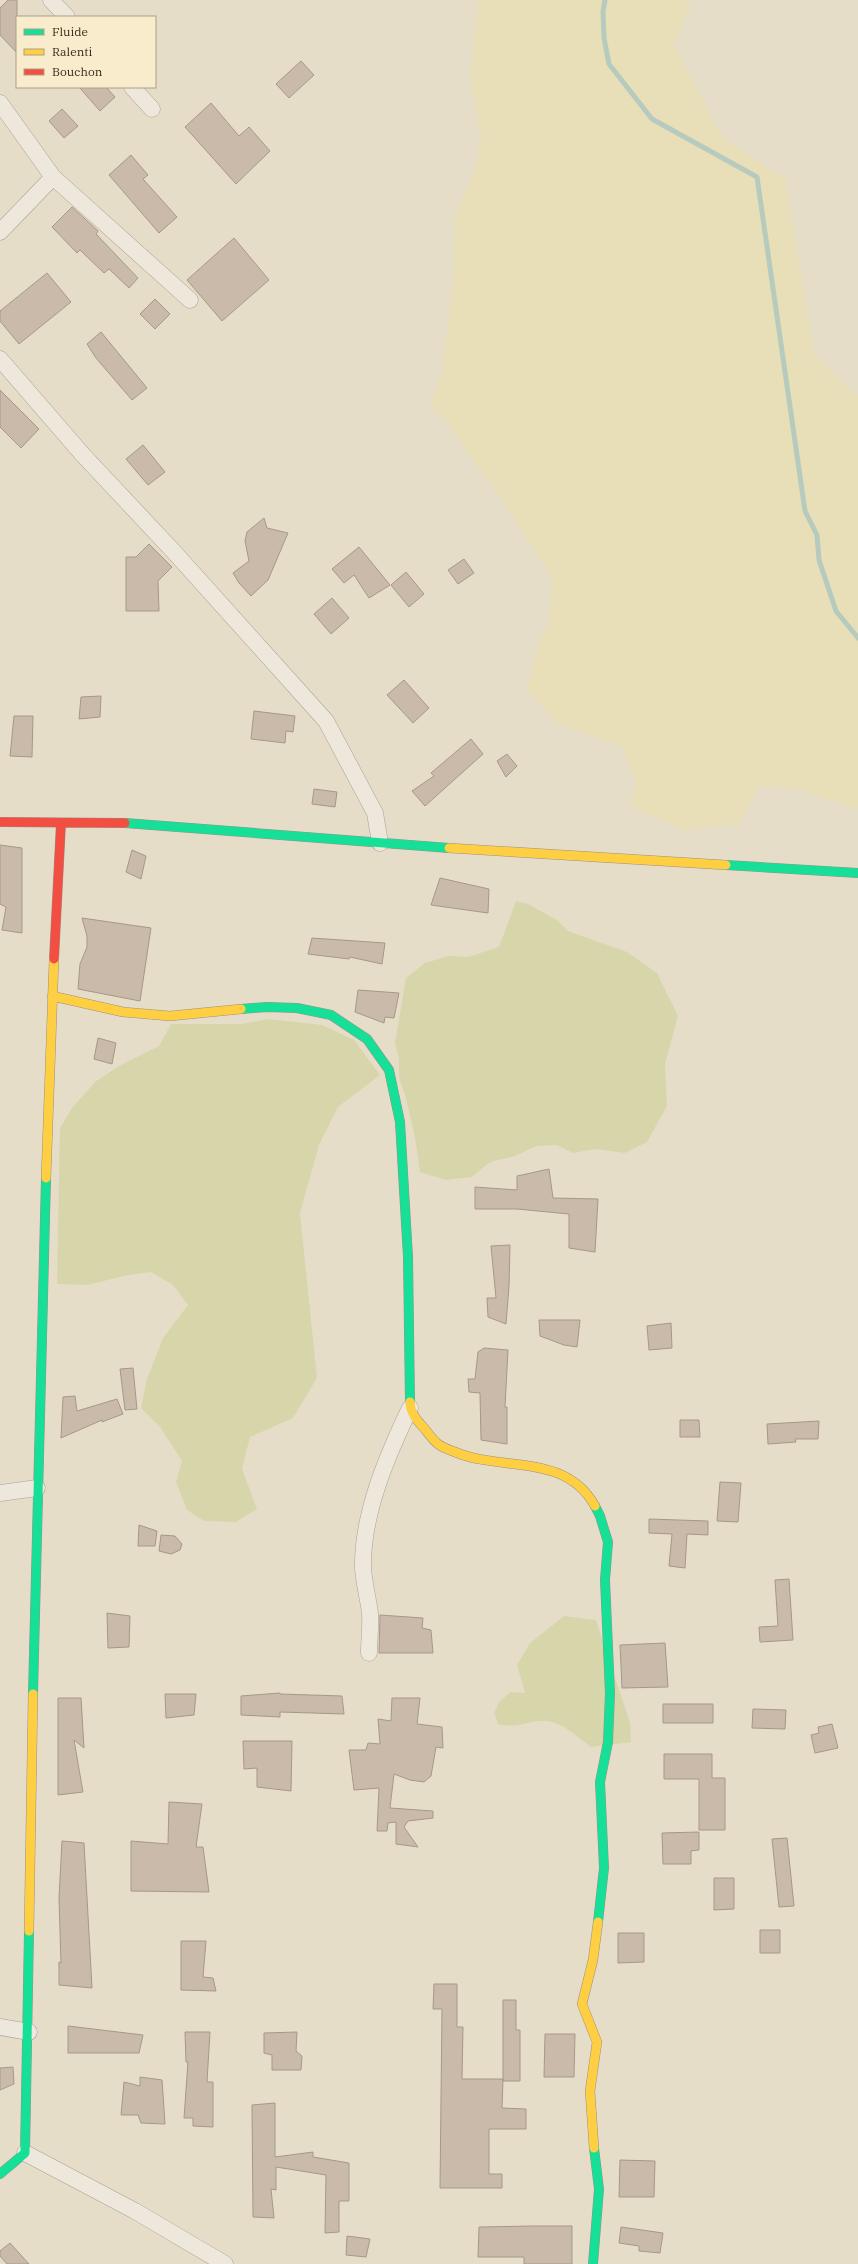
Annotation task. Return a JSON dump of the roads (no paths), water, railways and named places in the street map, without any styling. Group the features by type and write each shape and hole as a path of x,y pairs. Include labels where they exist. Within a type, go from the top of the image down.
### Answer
{"street":[{"path":"51,0 66,16"},
{"path":"133,88 152,109"},
{"path":"0,103 53,177 190,300"},
{"path":"0,232 53,177"},
{"path":"0,360 83,455 175,553 326,721 375,813 380,843"},
{"path":"0,822 126,823 380,843 858,873"},
{"path":"0,2174 25,2153 29,2032 37,1488 52,996 61,823"},
{"path":"52,996 123,1012 170,1016 267,1007 297,1008 331,1015 367,1039 389,1070 400,1122 408,1257 410,1408 389,1451 376,1490 365,1537 363,1567 370,1614 369,1653"},
{"path":"410,1408 420,1424 439,1444 467,1457 549,1469 574,1481 588,1494 600,1516 608,1542 605,1580 610,1693 608,1742 600,1782 604,1868 594,1960 582,2004 597,2042 590,2091 592,2132 599,2189 593,2264"},
{"path":"0,1493 37,1488"},
{"path":"0,2027 29,2032"},
{"path":"25,2153 135,2211 225,2264"}],"waterway":[{"path":"605,0 603,11 604,38 609,64 652,119 757,177 805,511 817,535 819,560 836,611 858,638"}]}
